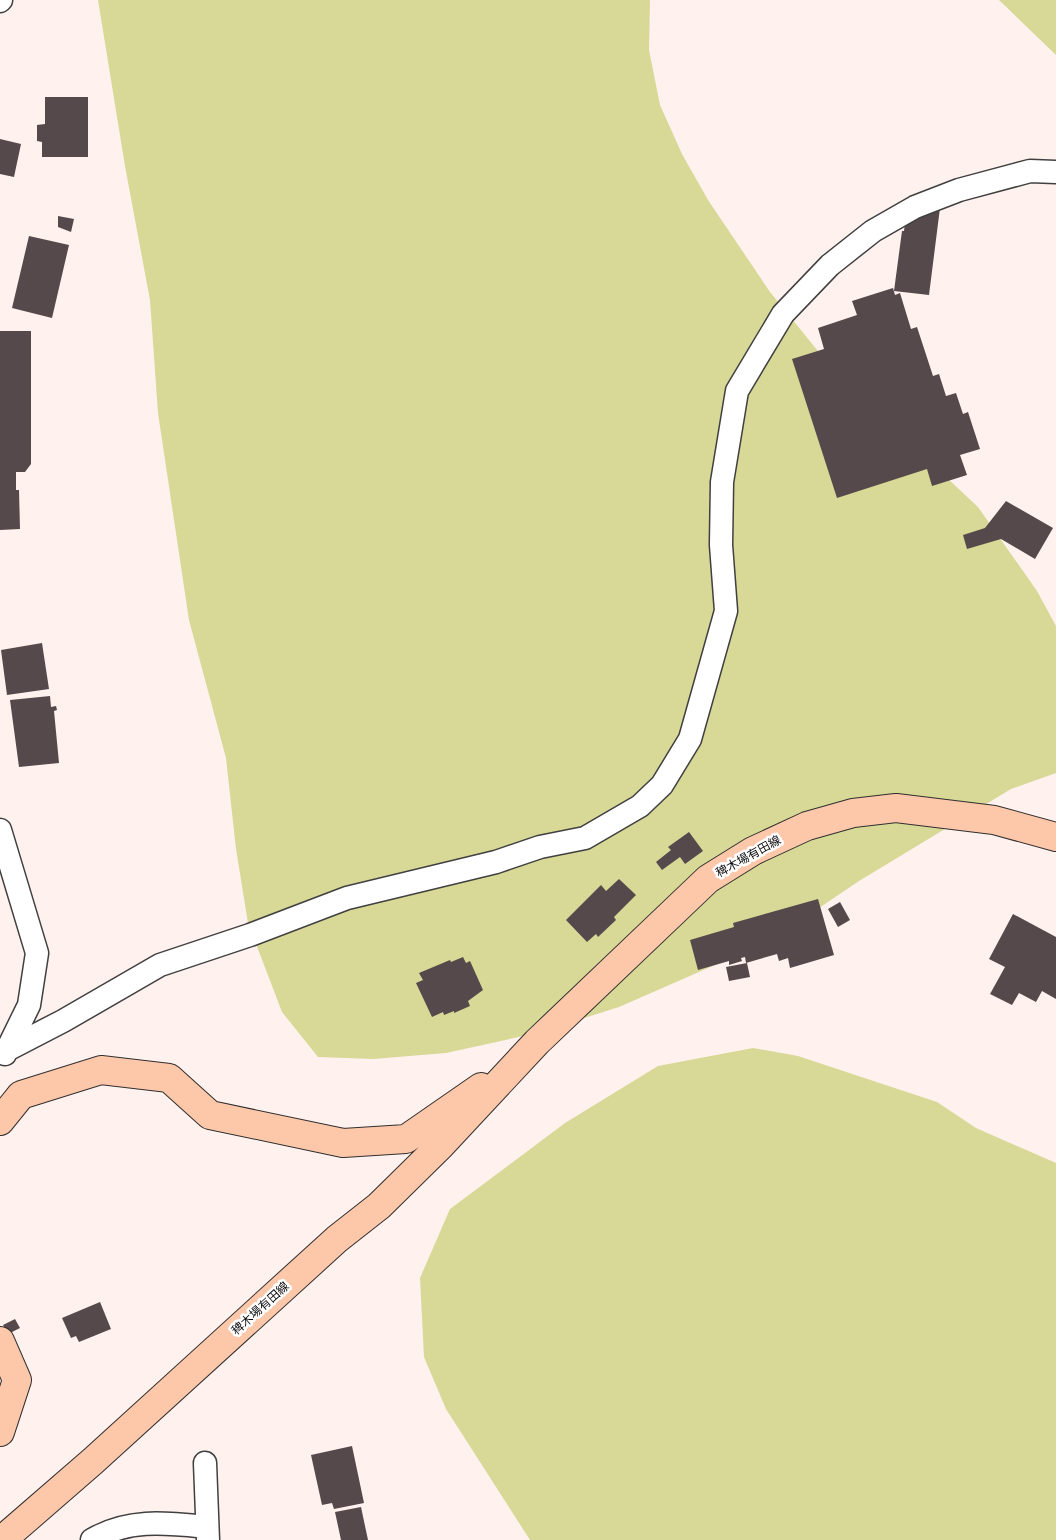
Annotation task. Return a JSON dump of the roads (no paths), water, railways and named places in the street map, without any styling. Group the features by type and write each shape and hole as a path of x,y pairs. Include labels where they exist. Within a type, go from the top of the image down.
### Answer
{"main road":[{"name":"稗木場有田線","path":"2,1540 93,1461 337,1239 379,1206 511,1070 708,878 753,851 808,826 853,813 896,808 994,820 1056,837"},
{"name":"稗木場有田線","path":"0,1121 21,1095 101,1070 169,1078 210,1114 342,1143 406,1139 494,1077 511,1070"},
{"path":"0,1432 17,1380 2,1349"}],"street":[{"path":"4,1056 160,965 250,935 347,898 496,862 540,847 585,838 640,806 662,786 690,739 726,611 722,545 722,482 737,391 783,314 830,265 873,231 915,207 959,190 1030,171 1056,172"},
{"path":"0,830 37,953 29,1005 4,1056"},
{"path":"92,1540 120,1528 139,1524 170,1523 208,1533 205,1463"}]}
